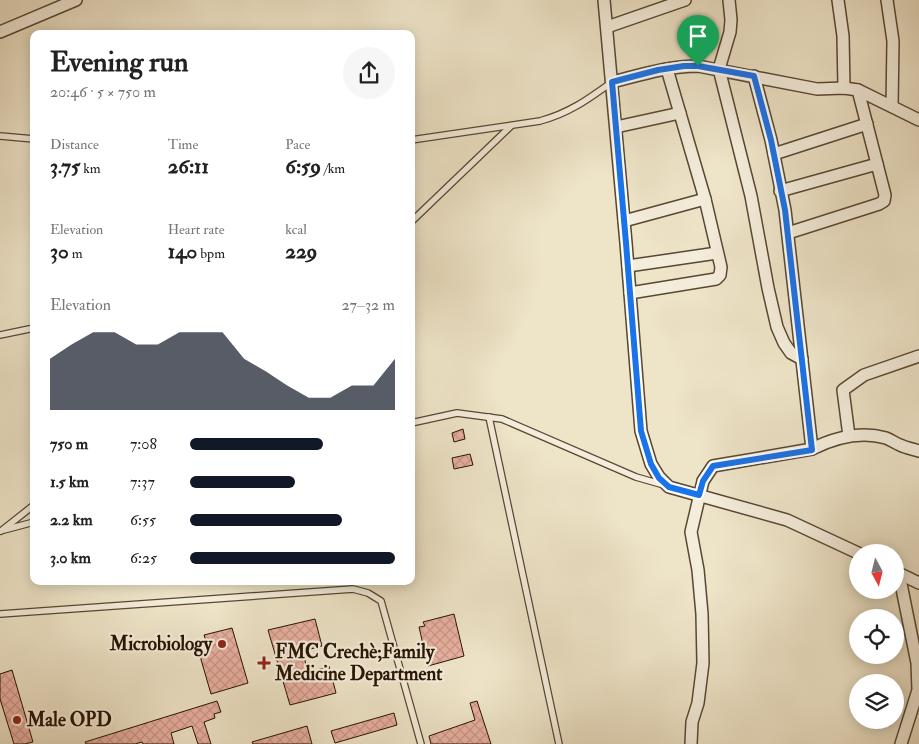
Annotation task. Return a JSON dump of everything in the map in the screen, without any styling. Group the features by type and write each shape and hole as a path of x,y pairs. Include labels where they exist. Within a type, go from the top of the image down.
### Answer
{"street":[{"path":"0,32 76,0"},
{"path":"604,0 641,431 651,464 659,478 669,487 787,520 849,548"},
{"path":"606,27 686,0"},
{"path":"729,0 730,32 719,69 751,196 777,327 787,348 791,353 802,359"},
{"path":"838,0 843,36 844,88"},
{"path":"887,0 893,41 892,106"},
{"path":"612,82 667,69 698,66 817,89 844,88 858,90 919,120"},
{"path":"630,292 716,279 720,275 721,267 705,199 667,69"},
{"path":"754,76 774,154 788,233 812,450"},
{"path":"788,233 884,201 885,195 858,90"},
{"path":"616,128 680,113"},
{"path":"774,154 867,124"},
{"path":"780,191 877,164"},
{"path":"624,221 705,199"},
{"path":"628,266 717,253"},
{"path":"849,436 843,390 864,375 919,356"},
{"path":"692,744 692,722 698,703 703,663 702,614 698,570 691,532 703,481 713,466 812,450 849,436 874,435 919,451"},
{"path":"904,576 919,583"},
{"path":"901,744 918,690 917,663 903,599"}],"lane":[{"path":"415,139 540,121 579,106 612,82"},
{"path":"415,218 511,126"},
{"path":"0,136 30,139"},
{"path":"0,335 30,329"},
{"path":"415,423 456,414 502,418 636,477 669,487"},
{"path":"489,417 559,744"},
{"path":"0,531 30,508"},
{"path":"0,531 30,523"},
{"path":"0,614 352,589 368,593 381,601 421,744"}],"building":[{"path":"463,429 465,439 454,442 452,433"},
{"path":"470,454 473,465 454,469 452,458"},
{"path":"454,614 464,656 428,666 419,627 425,626 423,622"},
{"path":"315,619 322,646 303,651 307,670 314,668 314,671 329,666 336,693 290,705 268,630"},
{"path":"232,628 248,683 211,694 200,656 210,653 204,635"},
{"name":"Male OPD","path":"12,670 33,742 25,744 14,744 0,699 0,674"},
{"path":"217,701 221,712 214,714 215,718 204,722 211,744 198,744 192,726 171,733 174,744 143,744 142,742 135,744 86,744 85,742"},
{"path":"477,701 491,744 431,744 429,736 475,720 470,703"},
{"path":"394,713 397,725 335,743 331,731"},
{"path":"307,726 312,744 253,744 252,742"}],"place":[{"name":"Microbiology","path":"222,644"},
{"name":"FMC Crechè;Family Medicine Department","path":"264,663"},
{"name":"Male OPD","path":"17,720"}],"route":[{"path":"698,66 754,76 771,140 785,210 812,450 713,466 703,481 699,495 669,487 659,478 651,464 641,431 612,82 658,70 698,66"}]}
